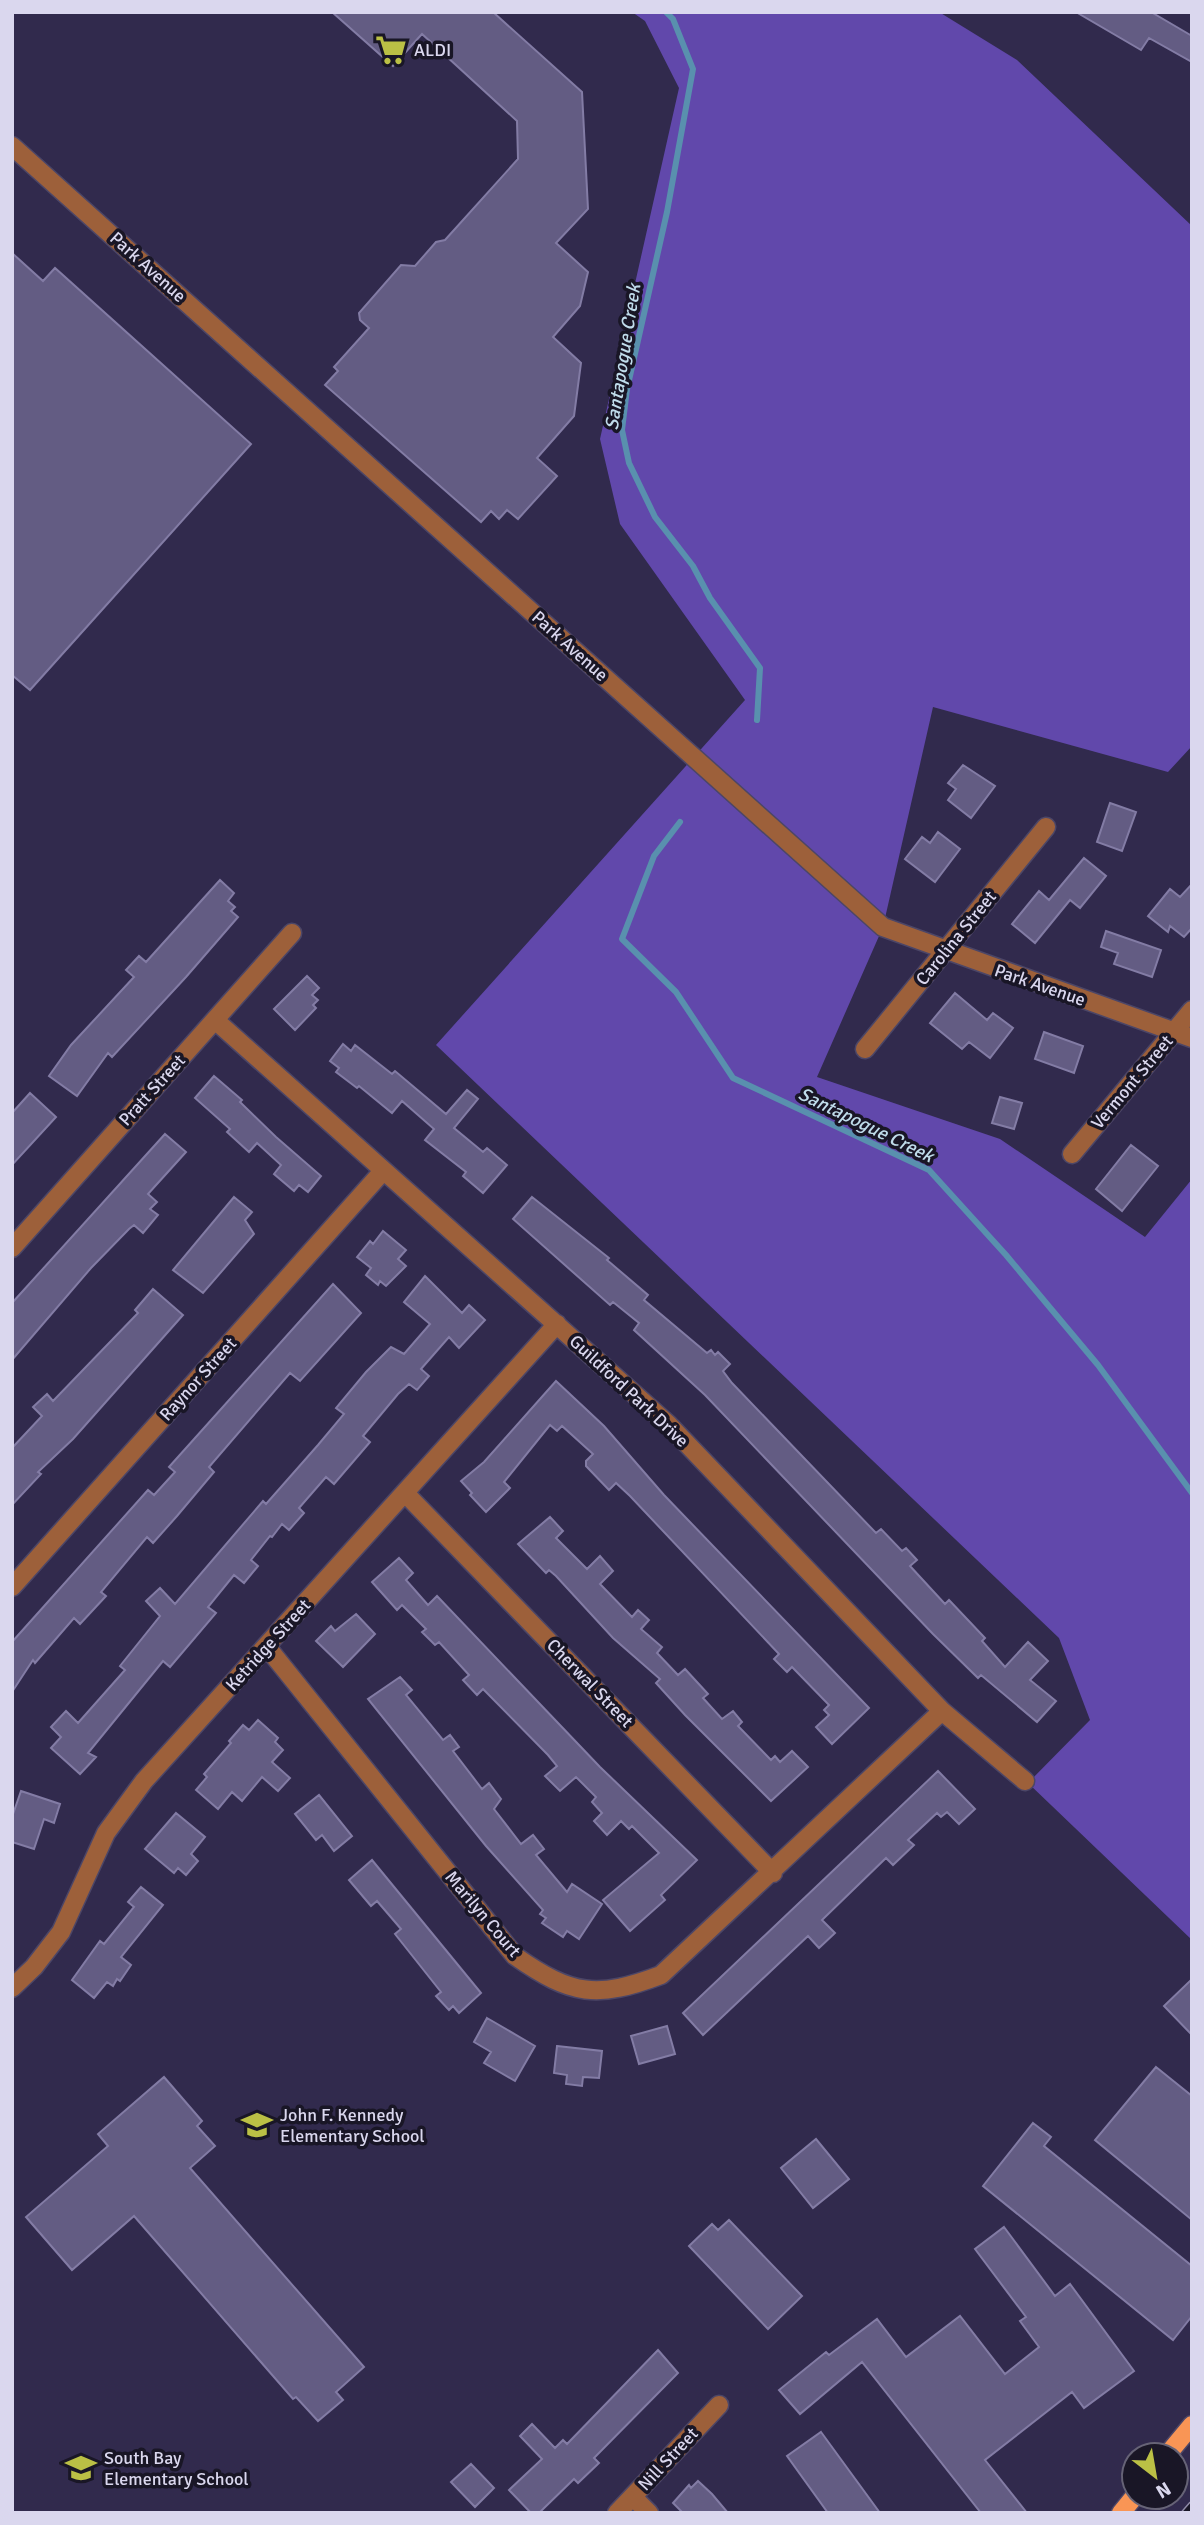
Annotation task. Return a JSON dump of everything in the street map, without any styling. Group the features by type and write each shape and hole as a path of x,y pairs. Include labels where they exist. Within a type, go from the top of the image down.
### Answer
{"main road":[{"path":"1179,2441 1192,2425"}],"street":[{"name":"Park Avenue","path":"12,146 883,927 1192,1038"},
{"name":"Carolina Street","path":"865,1048 1046,827"},
{"name":"Pratt Street","path":"12,1248 292,933"},
{"name":"Vermont Street","path":"1072,1154 1192,1010"},
{"name":"Guildford Park Drive","path":"215,1020 668,1424 942,1711 1025,1782"},
{"name":"Raynor Street","path":"12,1587 383,1171"},
{"name":"Ketridge Street","path":"12,1988 34,1967 61,1932 106,1832 144,1782 557,1324"},
{"name":"Cherwal Street","path":"405,1493 773,1873"},
{"name":"Marilyn Court","path":"267,1647 516,1956 545,1976 581,1990 621,1990 661,1975 773,1873 942,1711"},
{"name":"Nill Street","path":"617,2513 719,2405"},
{"path":"634,2497 649,2513"}],"shaded area":[{"path":"632,12 939,12 1017,60 1192,226 1192,746 1168,772 933,707 883,927 817,1077 1000,1139 1145,1237 1192,1179 1192,1940 1028,1783 1090,1720 1059,1638 436,1045 745,700 620,524 600,439 679,88 645,21"}],"building":[{"path":"332,12 493,12 582,92 588,209 556,243 588,272 580,306 553,337 581,363 574,416 537,458 557,476 518,519 507,510 499,519 491,511 481,522 325,385 338,371 334,367 369,328 360,320 359,313 401,265 415,266 436,242 445,240 518,159 517,121 422,34 393,66"},
{"path":"1076,12 1151,12 1192,36 1192,62 1149,38 1141,50"},
{"path":"12,253 43,281 55,268 251,444 30,690 12,675"},
{"path":"963,765 995,786 971,818 948,800 956,789 948,783"},
{"path":"1110,803 1136,812 1122,851 1097,842"},
{"path":"938,832 960,849 935,882 905,859 922,837 930,843"},
{"path":"1084,858 1106,876 1080,908 1070,900 1035,943 1012,924 1039,891 1049,900"},
{"path":"220,880 234,893 228,901 235,907 231,911 238,917 186,977 112,1057 108,1053 77,1096 49,1076 71,1045 134,977 126,970 139,956 146,962"},
{"path":"1192,884 1192,928 1184,937 1170,926 1168,932 1148,916 1170,889 1180,897"},
{"path":"1106,931 1161,950 1152,977 1114,964 1118,953 1101,947"},
{"path":"307,976 319,988 312,995 318,1000 313,1005 316,1008 295,1030 274,1009"},
{"path":"955,993 987,1020 993,1013 1013,1028 990,1058 969,1042 962,1049 930,1023"},
{"path":"1044,1032 1083,1046 1074,1073 1035,1059"},
{"path":"343,1044 351,1051 355,1045 392,1074 395,1071 446,1114 467,1090 478,1099 454,1128 483,1152 487,1148 507,1165 483,1193 463,1176 466,1172 425,1140 434,1129 402,1101 392,1113 359,1086 357,1088 336,1072 339,1068 330,1061"},
{"path":"214,1076 242,1100 240,1102 276,1137 321,1176 308,1192 299,1185 294,1191 274,1174 281,1165 257,1143 249,1152 227,1132 230,1129 195,1098"},
{"path":"30,1093 56,1117 12,1165 12,1113"},
{"path":"1000,1097 1022,1103 1014,1129 992,1123"},
{"path":"165,1134 186,1152 148,1194 157,1202 150,1209 158,1215 143,1233 134,1225 129,1229 91,1268 12,1360 12,1303"},
{"path":"1131,1145 1158,1166 1122,1211 1096,1189"},
{"path":"234,1197 252,1212 245,1220 254,1234 203,1293 173,1270"},
{"path":"532,1197 609,1258 607,1260 648,1295 644,1300 707,1353 711,1350 715,1355 718,1352 730,1364 723,1371 732,1383 876,1533 881,1529 902,1551 906,1548 917,1560 910,1566 945,1604 949,1600 985,1638 982,1641 1005,1667 1028,1642 1048,1661 1030,1680 1056,1701 1037,1722 981,1675 978,1678 933,1634 705,1395 634,1330 639,1323 613,1302 610,1305 513,1219"},
{"path":"383,1231 406,1250 398,1259 406,1266 386,1286 380,1281 378,1285 366,1275 371,1268 357,1257 370,1241 373,1244"},
{"path":"425,1276 462,1313 469,1305 485,1320 459,1348 449,1337 421,1369 429,1376 417,1390 409,1384 398,1394 363,1436 370,1442 334,1484 326,1477 299,1508 304,1513 289,1530 282,1524 272,1537 270,1536 251,1560 258,1566 244,1583 234,1575 208,1607 216,1613 170,1667 163,1661 88,1753 96,1757 80,1774 51,1748 61,1737 51,1727 66,1711 78,1723 125,1670 120,1666 160,1616 146,1601 160,1588 175,1604 263,1501 266,1504 344,1414 336,1408 366,1372 391,1347 404,1354 430,1324 404,1302"},
{"path":"333,1284 361,1313 300,1381 290,1373 209,1467 214,1472 177,1516 153,1543 147,1537 101,1592 106,1596 80,1624 74,1618 35,1663 33,1660 12,1692 12,1642 148,1490 154,1495 175,1472 169,1467"},
{"path":"153,1289 183,1315 73,1439 38,1472 41,1474 12,1505 12,1448 42,1416 33,1407 47,1394 53,1401 138,1313 135,1310"},
{"path":"556,1381 604,1426 664,1495 869,1708 832,1744 816,1727 829,1715 824,1710 829,1705 792,1667 787,1672 774,1659 779,1654 630,1496 616,1483 609,1490 586,1466 586,1461 593,1454 562,1426 557,1431 550,1425 504,1482 510,1488 486,1512 470,1495 472,1493 461,1481 484,1462"},
{"path":"550,1517 563,1531 556,1538 587,1569 600,1556 613,1571 600,1584 632,1617 638,1610 649,1620 641,1629 662,1647 657,1653 678,1675 685,1669 708,1694 703,1698 722,1719 733,1711 742,1722 738,1726 771,1760 775,1756 780,1762 792,1751 808,1767 771,1801 685,1715 656,1683 660,1679 613,1638 556,1576 549,1570 546,1573 518,1544"},
{"path":"399,1558 413,1573 406,1580 428,1605 437,1596 600,1767 697,1860 661,1895 665,1900 630,1931 603,1900 659,1853 632,1826 629,1829 621,1821 607,1835 594,1821 602,1813 592,1802 596,1797 576,1777 560,1791 545,1776 557,1766 548,1755 483,1689 477,1695 463,1680 469,1675 439,1642 435,1645 422,1632 426,1629 402,1605 397,1610 372,1582"},
{"path":"356,1614 375,1634 343,1667 316,1641 331,1626 335,1631"},
{"path":"400,1677 412,1690 406,1695 443,1740 450,1735 459,1747 453,1751 482,1789 489,1783 501,1799 494,1809 521,1844 533,1835 544,1849 536,1855 567,1892 572,1884 602,1904 579,1939 567,1931 563,1937 542,1923 546,1918 540,1914 543,1910 486,1846 368,1699"},
{"path":"258,1720 278,1738 275,1742 283,1750 272,1762 290,1778 278,1791 262,1777 242,1801 232,1792 218,1809 196,1790 207,1777 204,1774 243,1725 249,1730"},
{"path":"938,1771 975,1809 959,1824 947,1812 941,1817 937,1813 908,1840 914,1845 893,1865 886,1858 822,1920 835,1933 819,1948 808,1936 703,2035 683,2013"},
{"path":"21,1791 60,1804 54,1823 44,1819 34,1849 12,1842 12,1817"},
{"path":"319,1795 352,1836 334,1851 322,1835 316,1840 295,1814"},
{"path":"176,1813 205,1837 191,1854 198,1861 186,1875 178,1868 174,1873 145,1849"},
{"path":"372,1860 481,1993 459,2013 453,2006 449,2010 436,1996 441,1992 395,1934 401,1929 377,1901 371,1906 349,1880"},
{"path":"141,1887 163,1905 121,1957 131,1965 120,1981 117,1979 113,1986 107,1982 94,1998 72,1980 100,1941 104,1944 134,1907 128,1902"},
{"path":"1192,1979 1192,2035 1164,2006"},
{"path":"487,2018 535,2046 515,2081 484,2063 491,2052 474,2042"},
{"path":"667,2026 675,2054 639,2064 631,2036"},
{"path":"557,2046 602,2051 599,2078 583,2077 582,2086 566,2084 567,2075 554,2073"},
{"path":"1156,2067 1192,2096 1192,2220 1095,2140"},
{"path":"164,2077 202,2121 197,2126 215,2146 190,2168 364,2367 336,2392 343,2400 318,2421 296,2397 293,2399 134,2216 72,2270 26,2217 108,2146 98,2134"},
{"path":"1033,2123 1051,2137 1044,2146 1192,2266 1192,2316 1173,2340 983,2186"},
{"path":"816,2139 849,2179 813,2208 781,2168"},
{"path":"729,2220 802,2296 768,2329 689,2246 712,2224 718,2230"},
{"path":"1004,2227 1055,2296 1070,2284 1134,2371 1084,2408 1072,2392 985,2460 1027,2513 981,2513 862,2362 800,2414 779,2390 826,2352 829,2355 877,2319 906,2357 960,2316 1005,2374 1039,2347 1020,2321 1026,2317 975,2249"},
{"path":"658,2350 678,2373 594,2458 599,2463 578,2483 574,2479 539,2513 531,2513 509,2490 542,2459 520,2436 532,2424 555,2448 563,2440 567,2444"},
{"path":"821,2432 880,2513 828,2513 787,2456"},
{"path":"471,2464 494,2488 475,2507 451,2482"},
{"path":"698,2481 728,2513 683,2513 673,2503 689,2485 691,2488"}],"waterway":[{"name":"Santapogue Creek","path":"666,12 673,19 693,69 667,212 627,389 622,430 629,463 655,517 693,566 710,598 760,668 757,720"},
{"name":"Santapogue Creek","path":"680,822 654,856 622,939 676,992 733,1078 929,1170 1006,1255 1098,1365 1192,1493"}],"railway":[{"path":"1185,2513 1192,2505"}],"place":[{"name":"ALDI","path":"391,50"},
{"name":"John F. Kennedy Elementary School","path":"257,2125"},
{"name":"South Bay Elementary School","path":"81,2468"}]}
